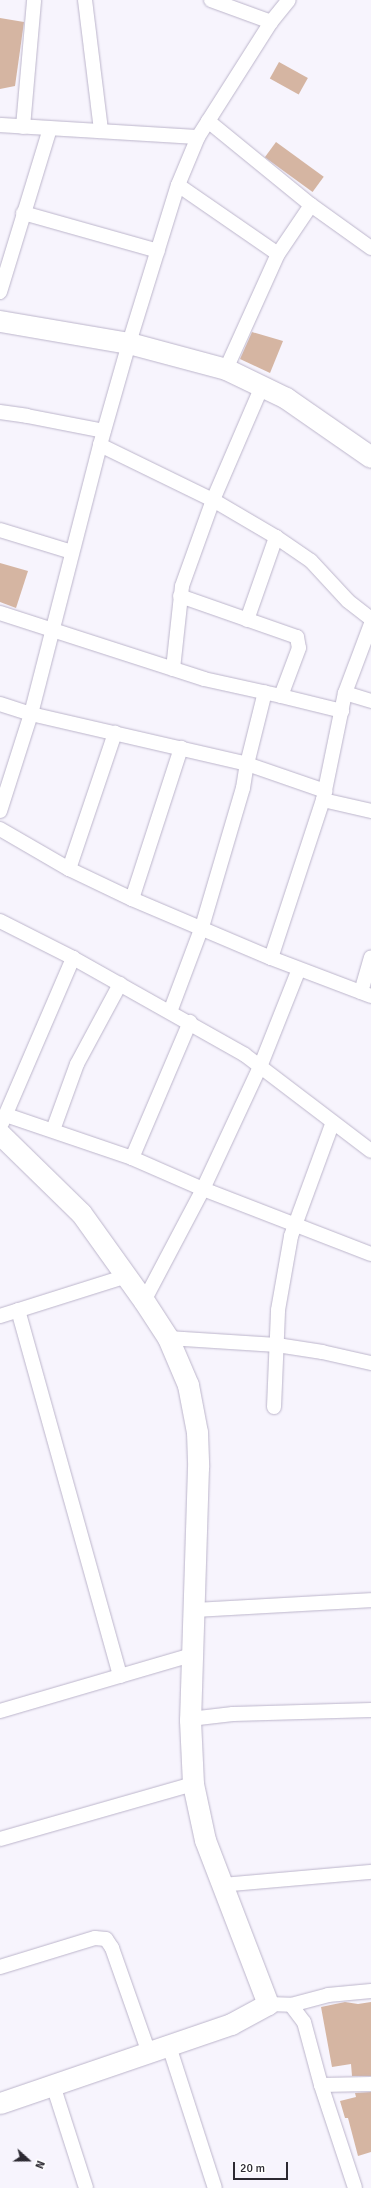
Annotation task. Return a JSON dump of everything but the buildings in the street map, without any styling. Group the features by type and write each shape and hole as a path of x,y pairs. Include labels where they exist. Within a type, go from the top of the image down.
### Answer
{"main road":[{"path":"0,321 129,342 226,369 286,398 371,456"},
{"path":"0,2103 231,2024 268,2004 221,1885 205,1840 193,1784 190,1719 197,1432 188,1385 168,1338 127,1276 81,1213 3,1124"}],"street":[{"path":"23,127 34,0"},
{"path":"85,0 101,131"},
{"path":"211,0 271,22"},
{"path":"1,805 31,714 100,445 129,342 178,185 198,138 208,121 271,22 289,0"},
{"path":"208,121 311,205 371,248"},
{"path":"0,125 198,138"},
{"path":"0,292 50,128"},
{"path":"178,185 278,254"},
{"path":"226,369 278,254 311,205"},
{"path":"23,213 158,251"},
{"path":"172,670 180,596 213,500 262,386"},
{"path":"0,412 104,431"},
{"path":"100,445 213,500 276,537 311,561 348,600 371,619"},
{"path":"0,530 72,552"},
{"path":"247,620 276,537"},
{"path":"180,596 297,637 299,642 281,696"},
{"path":"0,614 52,629 172,670 204,679 342,711"},
{"path":"271,958 324,795 345,693 371,624"},
{"path":"170,1012 202,927 243,788 247,764 265,692"},
{"path":"345,693 371,702"},
{"path":"0,704 31,714 247,764 324,795 371,811"},
{"path":"69,869 115,733"},
{"path":"132,899 181,748"},
{"path":"0,829 69,869 132,899 202,927 271,958 366,994 371,957"},
{"path":"0,922 73,958 190,1022 245,1055 371,1151"},
{"path":"0,1128 73,958"},
{"path":"144,1301 203,1189 260,1067 300,969"},
{"path":"53,1130 77,1064 120,984"},
{"path":"132,1158 190,1022"},
{"path":"274,1407 278,1310 294,1225 333,1122"},
{"path":"3,1124 53,1130 132,1158 203,1189 371,1254"},
{"path":"0,1316 127,1276"},
{"path":"18,1310 120,1676"},
{"path":"168,1338 276,1345 322,1352 371,1363"},
{"path":"193,1610 371,1600"},
{"path":"1,1707 192,1656"},
{"path":"190,1719 233,1714 371,1710"},
{"path":"0,1839 193,1784"},
{"path":"221,1885 371,1872"},
{"path":"0,1966 95,1938 106,1939 112,1948 149,2053"},
{"path":"268,2004 291,2005 328,1995 371,1991"},
{"path":"291,2005 304,2022 321,2085 355,2188"},
{"path":"169,2046 215,2188"},
{"path":"53,2084 86,2188"},
{"path":"321,2085 371,2084"}]}
